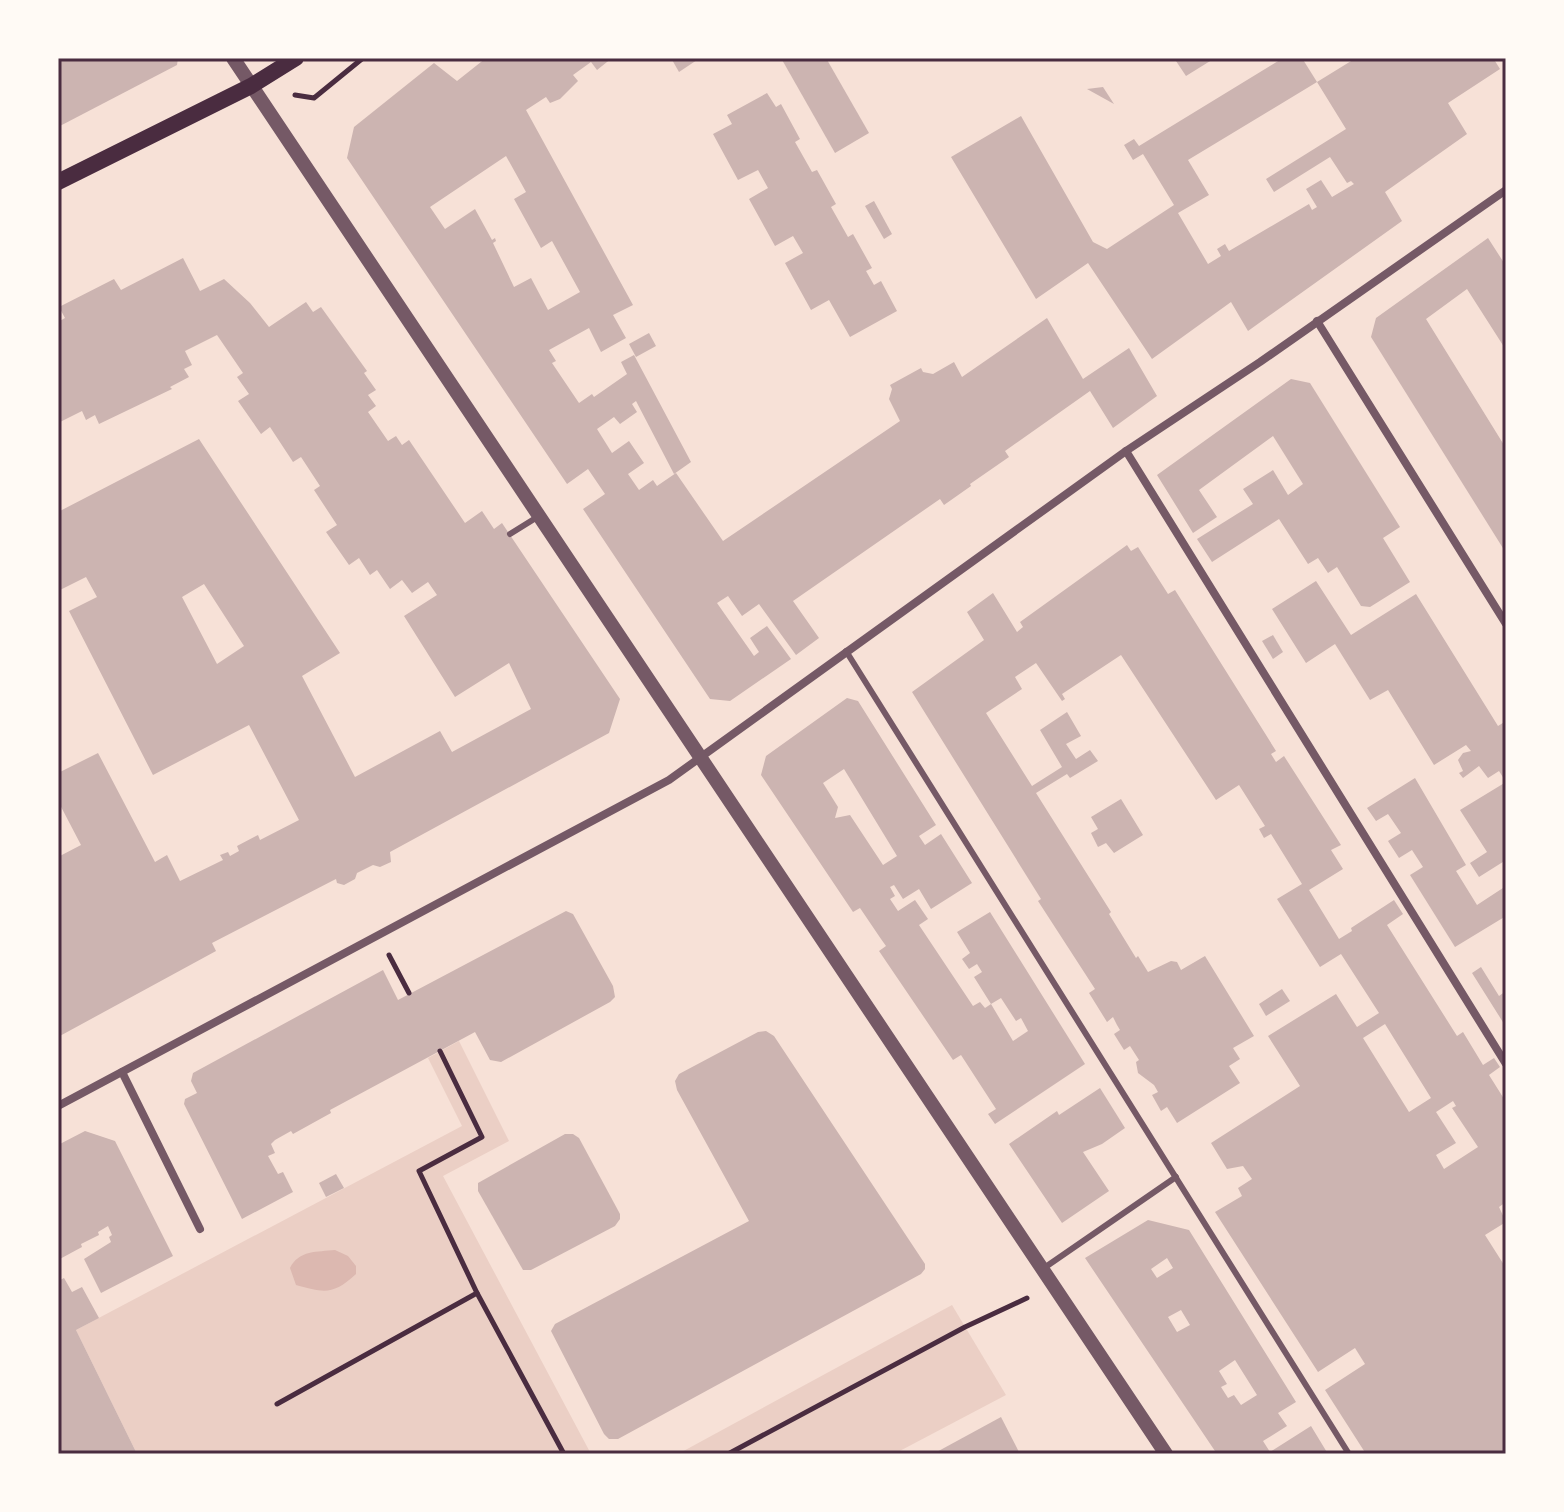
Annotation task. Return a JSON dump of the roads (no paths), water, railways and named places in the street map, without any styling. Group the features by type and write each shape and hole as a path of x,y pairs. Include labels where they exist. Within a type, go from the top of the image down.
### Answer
{"main road":[{"path":"58,182 251,86 296,58"}],"street":[{"path":"233,58 1166,1454"},
{"path":"58,1106 669,780 1126,451 1506,190"},
{"path":"1317,321 1506,624"},
{"path":"1126,451 1506,1064"},
{"path":"122,1072 200,1229"}],"lane":[{"path":"510,534 539,516"},
{"path":"846,651 1349,1454"},
{"path":"1042,1269 1176,1177"}]}
